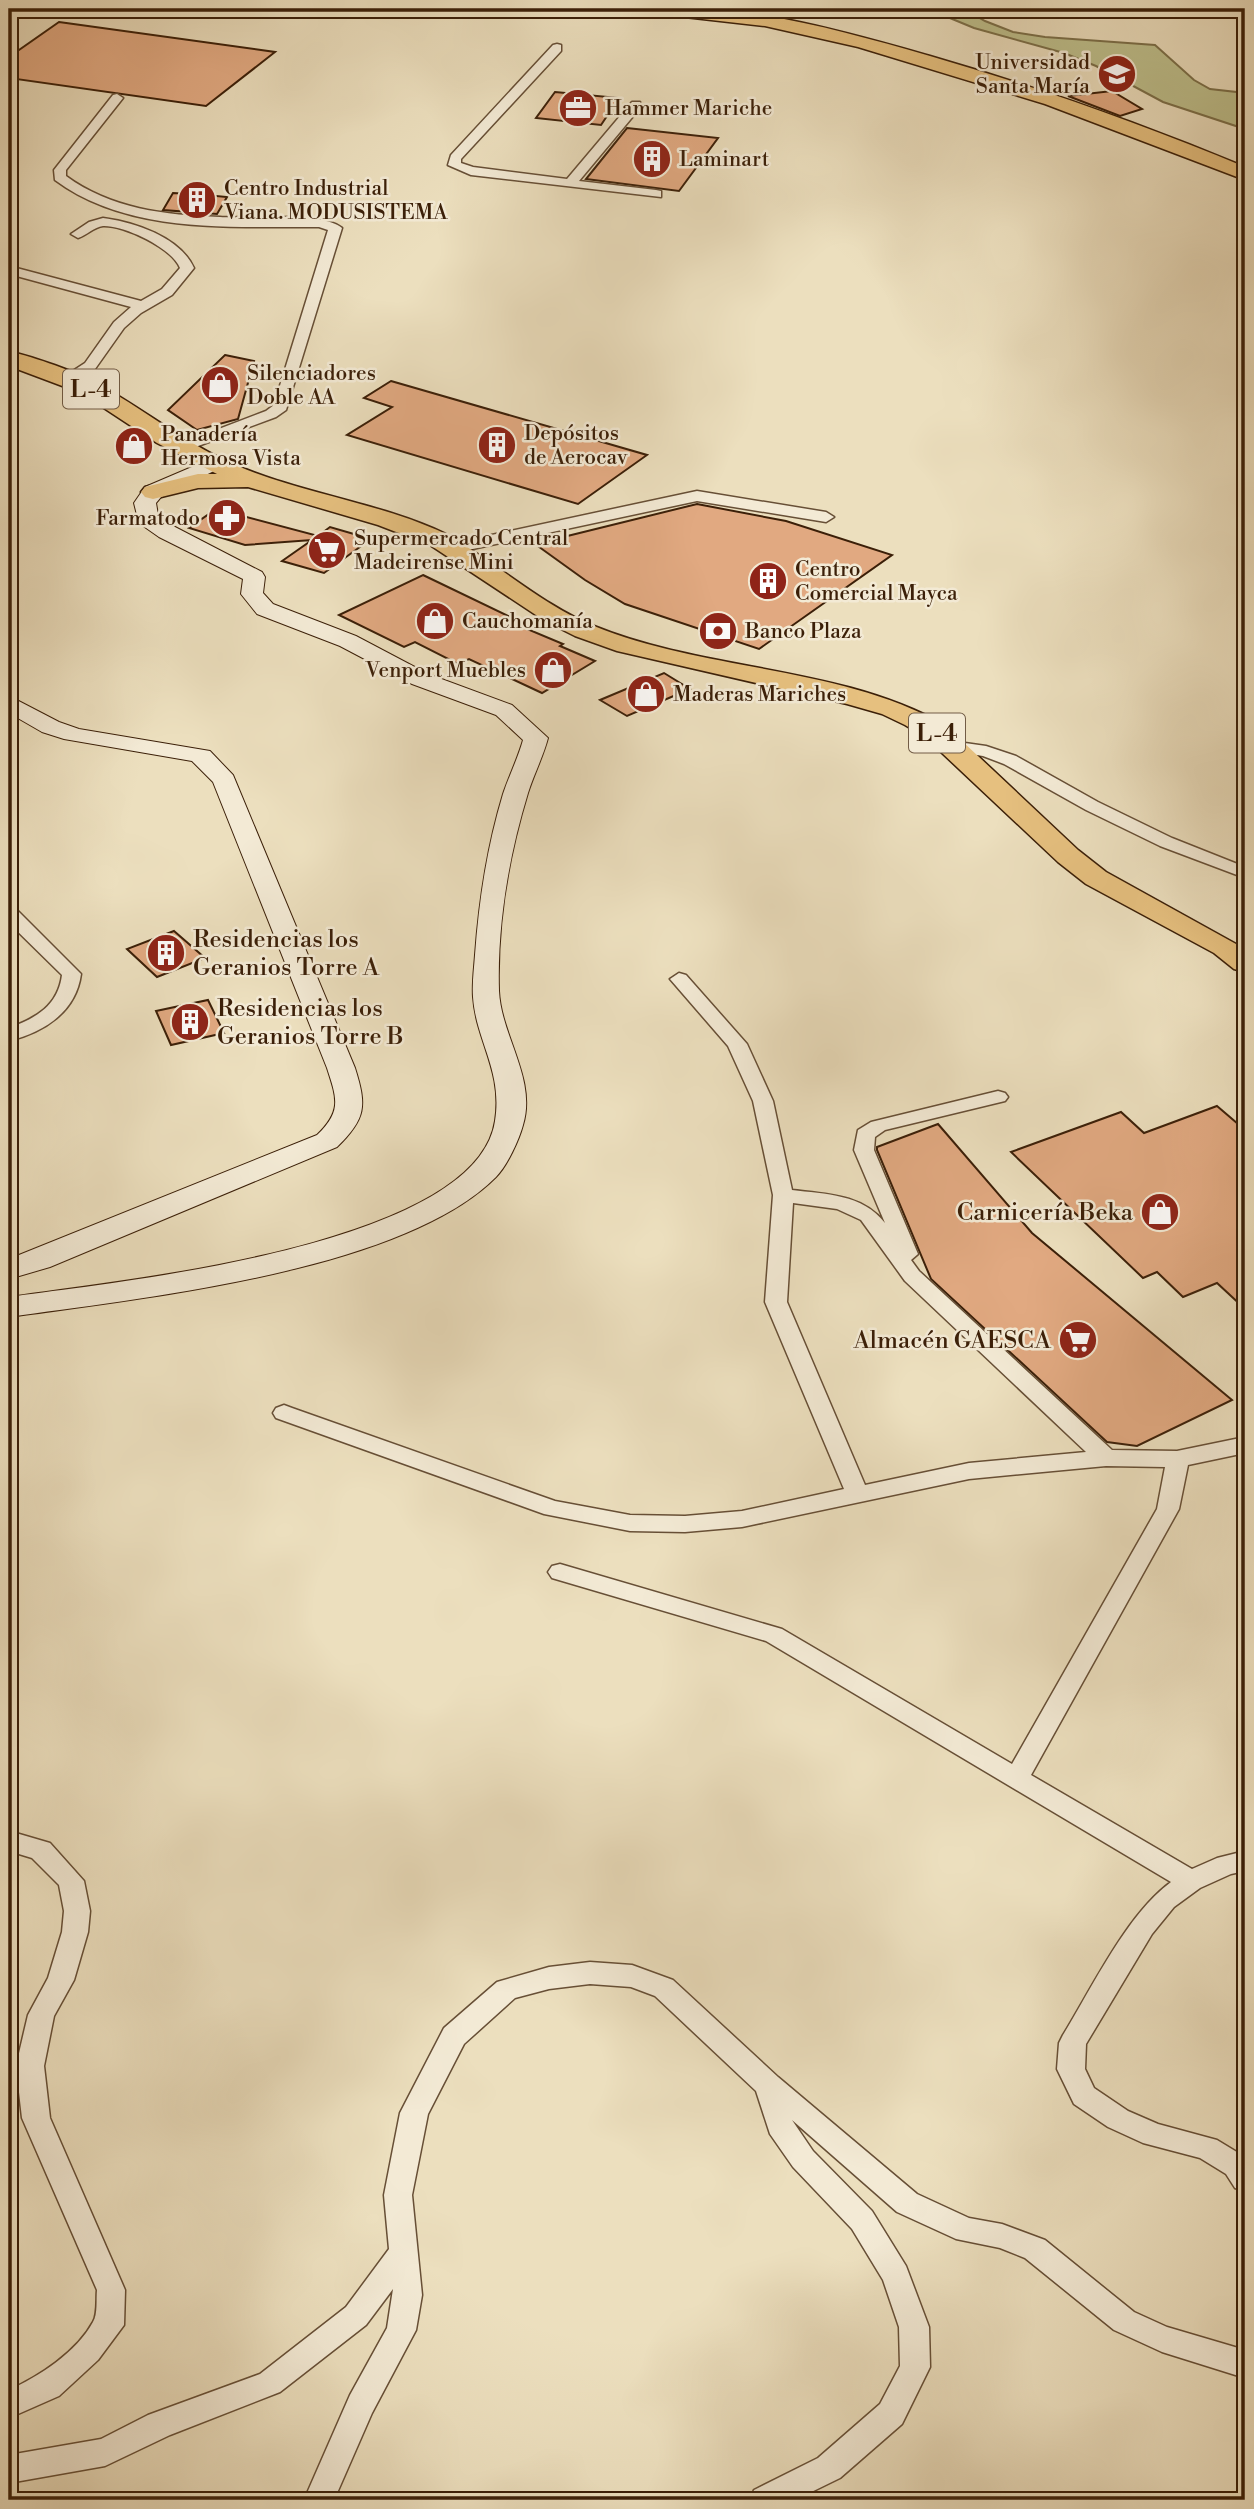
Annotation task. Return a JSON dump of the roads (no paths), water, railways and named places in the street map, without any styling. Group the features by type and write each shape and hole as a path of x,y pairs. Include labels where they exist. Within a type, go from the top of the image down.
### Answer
{"main road":[{"path":"658,9 737,14 816,29 1052,98 1245,174"},
{"name":"L-4","path":"9,358 70,379 212,464 261,484 387,520 454,548 554,616 584,631 626,646 891,708 935,731 1096,878 1224,947 1245,963"},
{"path":"153,492 169,473 174,443"},
{"path":"153,492 198,481 261,484"}],"street":[{"path":"557,48 455,158 454,164 471,171 656,194"},
{"path":"117,98 60,170 60,177 70,187 112,206 158,216 320,223 335,228 281,407 271,414 174,443"},
{"path":"570,183 636,105"},
{"path":"70,379 90,366 119,325 167,292 187,268 186,262 179,254 145,234 110,223 96,223 78,234"},
{"path":"9,270 143,306"},
{"path":"9,1307 262,1267 336,1248 375,1234 450,1202 475,1184 492,1165 509,1127 512,1084 485,998 489,911 501,844 536,738 504,710 420,679 348,641 265,609 252,594 254,577 167,532 147,517 145,503 153,492 212,464"},
{"path":"454,548 696,496 826,517"},
{"path":"9,703 25,715 60,732 83,738 186,751 201,756 224,780 341,1068 350,1095 351,1111 344,1126 327,1141 39,1260 9,1269"},
{"path":"951,746 986,751 1010,760 1129,824 1202,858 1245,873"},
{"path":"9,913 72,974 68,994 53,1014 9,1035"},
{"path":"679,979 737,1044 763,1101 783,1195 776,1302 857,1493"},
{"path":"919,1282 864,1150 866,1134 878,1126 998,1097"},
{"path":"783,1195 842,1203 868,1215 919,1282 1106,1458"},
{"path":"284,1413 552,1508 630,1523 685,1524 742,1519 969,1471 1106,1458 1177,1459 1245,1446"},
{"path":"1016,1779 1168,1508 1177,1459"},
{"path":"561,1572 774,1635 1191,1881"},
{"path":"9,1841 41,1850 71,1881 77,1911 75,1932 61,1980 41,2015 30,2066 36,2118 111,2290 109,2325 88,2351 50,2386 9,2404"},
{"path":"1245,1861 1226,1865 1191,1881 1165,1900 1143,1927 1073,2042 1071,2069 1084,2096 1118,2119 1153,2135 1207,2148 1237,2166 1245,2179"},
{"path":"319,2500 361,2405 401,2330 408,2295 398,2195 414,2113 454,2036 506,1990 549,1978 590,1973 632,1976 664,1988 768,2085 813,2120 907,2203 966,2230 1002,2236 1035,2249 1124,2321 1161,2339 1237,2360 1245,2365"},
{"path":"765,2500 829,2468 891,2414 915,2367 914,2327 896,2275 862,2220 803,2159 780,2126 768,2085"},
{"path":"9,2469 106,2452 159,2425 270,2383 356,2316 402,2253"}],"place":[{"name":"Universidad Santa María","path":"1117,74"},
{"name":"Hammer Mariche","path":"578,108"},
{"name":"Laminart","path":"652,159"},
{"name":"Centro Industrial Viana. MODUSISTEMA","path":"197,200"},
{"name":"Silenciadores Doble AA","path":"220,385"},
{"name":"Depósitos de Aerocav","path":"497,445"},
{"name":"Panadería Hermosa Vista","path":"134,446"},
{"name":"Farmatodo","path":"227,518"},
{"name":"Supermercado Central Madeirense Mini","path":"327,550"},
{"name":"Centro Comercial Mayca","path":"768,581"},
{"name":"Cauchomanía","path":"435,621"},
{"name":"Banco Plaza","path":"718,631"},
{"name":"Venport Muebles","path":"553,670"},
{"name":"Maderas Mariches","path":"646,694"},
{"name":"Residencias los Geranios Torre A","path":"166,953"},
{"name":"Residencias los Geranios Torre B","path":"190,1022"},
{"name":"Carnicería Beka","path":"1160,1212"},
{"name":"Almacén GAESCA","path":"1078,1340"}]}
